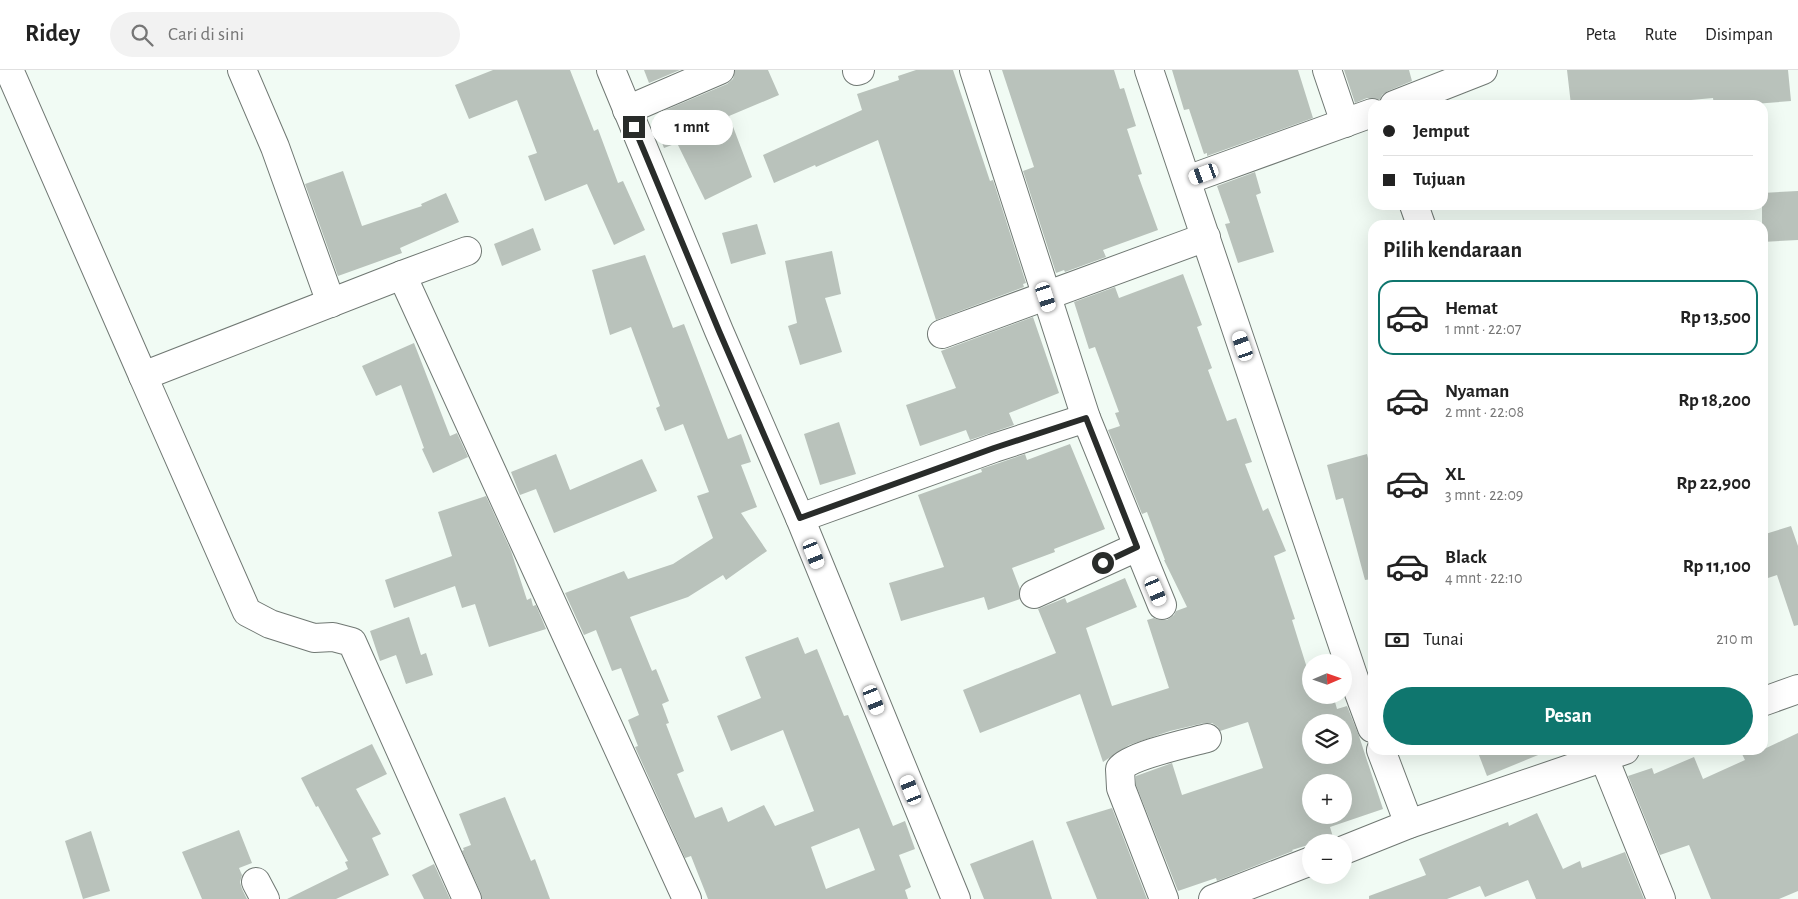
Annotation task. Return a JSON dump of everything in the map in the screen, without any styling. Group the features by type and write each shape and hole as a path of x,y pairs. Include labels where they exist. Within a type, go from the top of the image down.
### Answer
{"street":[{"path":"242,70 275,147 331,303"},
{"path":"611,70 719,331 800,518 956,899"},
{"path":"627,110 720,70"},
{"path":"974,70 1086,418 1162,605"},
{"path":"1149,70 1368,717"},
{"path":"1327,70 1345,123"},
{"path":"1407,100 1483,70"},
{"path":"10,72 246,612 270,624 314,638 334,637 352,642 467,899"},
{"path":"1187,180 1368,114"},
{"path":"942,334 1206,237"},
{"path":"143,376 402,274 467,251"},
{"path":"402,274 687,899"},
{"path":"800,518 994,448 1086,418"},
{"path":"1034,594 1137,547"},
{"path":"1768,700 1798,690"},
{"path":"1164,899 1121,788 1120,769 1124,764 1140,757 1207,738"},
{"path":"1383,755 1409,824"},
{"path":"1352,847 1409,824 1612,755"},
{"path":"1615,755 1661,899"},
{"path":"1213,899 1302,864"}],"building":[{"path":"493,70 570,70 594,131 598,129 618,183 623,181 645,230 614,245 587,184 545,201 528,156 537,153 517,100 469,119 455,85"},
{"path":"644,70 680,70 649,83"},
{"path":"735,70 768,70 779,95 729,116 752,177 705,200 677,143 664,148 653,119 662,115 661,112 727,84 733,79"},
{"path":"916,70 953,70 990,181 993,180 1026,283 1023,284 1024,287 936,320 878,140 774,183 763,155 862,110 857,94 899,80 898,76"},
{"path":"1002,70 1114,70 1120,89 1124,88 1136,126 1127,129 1142,174 1138,175 1158,230 1103,250 1106,257 1065,272 1064,270 1056,273 1023,171 1034,167"},
{"path":"1172,70 1298,70 1313,118 1207,156 1207,153 1204,154 1189,109 1184,110"},
{"path":"1344,70 1409,70 1412,81 1388,91 1382,95 1380,100 1367,98 1355,103"},
{"path":"1567,70 1788,70 1791,101 1768,103 1768,100 1713,100 1713,98 1691,100 1570,100"},
{"path":"343,171 362,226 422,206 421,204 446,193 459,222 400,248 402,253 338,276 305,184"},
{"path":"1255,172 1261,193 1256,195 1274,252 1238,263 1225,224 1230,223 1217,186"},
{"path":"1798,191 1798,240 1768,242 1768,220 1762,220 1762,210 1768,210 1768,193"},
{"path":"757,224 766,254 731,264 722,233"},
{"path":"533,228 541,250 502,266 494,244"},
{"path":"832,251 841,294 825,298 842,352 800,365 788,326 797,323 785,261"},
{"path":"645,255 673,328 684,324 728,439 741,434 751,462 741,465 757,507 741,513 767,551 726,580 723,575 688,597 630,617 652,671 656,669 669,701 662,704 669,723 666,724 684,771 677,774 695,818 722,807 728,822 764,805 775,826 814,811 783,730 731,751 717,716 761,698 745,657 798,637 805,654 817,649 844,716 848,715 893,826 905,821 915,849 899,855 911,887 905,890 908,899 708,899 691,856 685,858 635,747 638,746 628,720 639,715 621,668 612,671 596,630 584,635 565,593 624,571 628,579 673,564 713,538 697,496 709,492 683,424 665,431 656,408 660,406 631,327 610,335 592,270","holes":["859,828 875,870 826,889 811,847"]},
{"path":"1183,274 1202,325 1197,327 1212,368 1208,370 1227,421 1236,418 1252,462 1245,464 1263,511 1268,508 1286,551 1274,556 1295,619 1292,620 1303,654 1302,704 1336,704 1337,709 1347,706 1350,714 1302,714 1302,764 1352,764 1352,718 1383,809 1352,820 1352,774 1302,774 1302,824 1339,824 1330,827 1332,834 1302,834 1302,847 1293,851 1217,881 1216,878 1178,891 1136,785 1136,776 1172,763 1182,795 1263,768 1248,722 1220,731 1212,723 1204,723 1170,731 1129,745 1103,762 1080,694 980,733 963,690 1056,653 1038,609 1065,598 1067,603 1125,578 1137,607 1086,628 1112,706 1169,688 1147,620 1154,618 1167,620 1176,611 1187,607 1164,560 1147,512 1142,514 1108,430 1120,426 1115,413 1119,412 1095,347 1089,349 1074,302 1115,287 1119,298"},
{"path":"1033,317 1059,393 1009,413 1014,425 970,440 966,430 920,446 906,405 956,388 941,351"},
{"path":"414,343 450,436 457,433 468,457 433,473 422,449 424,448 401,385 376,396 362,366"},
{"path":"839,422 856,474 820,485 804,434"},
{"path":"1070,444 1105,529 1054,549 1055,552 1012,568 1020,589 1020,599 988,610 984,597 901,621 889,583 944,567 918,495 982,472 981,469 1025,454 1027,460"},
{"path":"556,454 570,490 642,459 657,491 554,533 536,489 520,495 511,472"},
{"path":"1367,454 1368,580 1365,580 1343,498 1336,500 1327,465"},
{"path":"486,496 511,551 527,600 531,598 533,606 536,605 546,629 489,647 475,604 462,608 455,586 394,608 385,580 452,556 438,512"},
{"path":"1791,526 1798,546 1798,625 1794,626 1777,575 1768,578 1768,533"},
{"path":"409,617 421,655 426,653 433,675 406,684 396,655 380,661 370,631"},
{"path":"1798,733 1798,891 1779,899 1711,899 1689,845 1660,855 1628,776 1652,768 1654,774 1694,757 1703,779 1745,760 1742,755 1768,755 1768,747"},
{"path":"372,744 387,774 356,789 381,834 372,838 389,875 336,899 287,899 348,869 345,862 348,861 301,778"},
{"path":"1479,755 1538,755 1487,776"},
{"path":"505,797 531,861 535,859 550,899 482,899 462,851 464,850 463,848 471,845 459,814"},
{"path":"1112,808 1147,899 1097,899 1066,822"},
{"path":"1537,813 1563,869 1580,861 1582,868 1625,852 1644,899 1536,899 1528,880 1485,897 1480,886 1447,899 1369,899 1369,896 1426,875 1419,859 1508,822 1509,826"},
{"path":"239,830 252,863 239,868 242,875 240,882 247,899 202,899 182,852"},
{"path":"91,831 110,891 83,899 65,841"},
{"path":"1033,840 1052,899 984,899 970,864"},
{"path":"434,864 450,899 424,899 412,875"}],"route":[{"path":"634,127 800,518 994,448 1086,418 1137,547 1103,563"}]}
